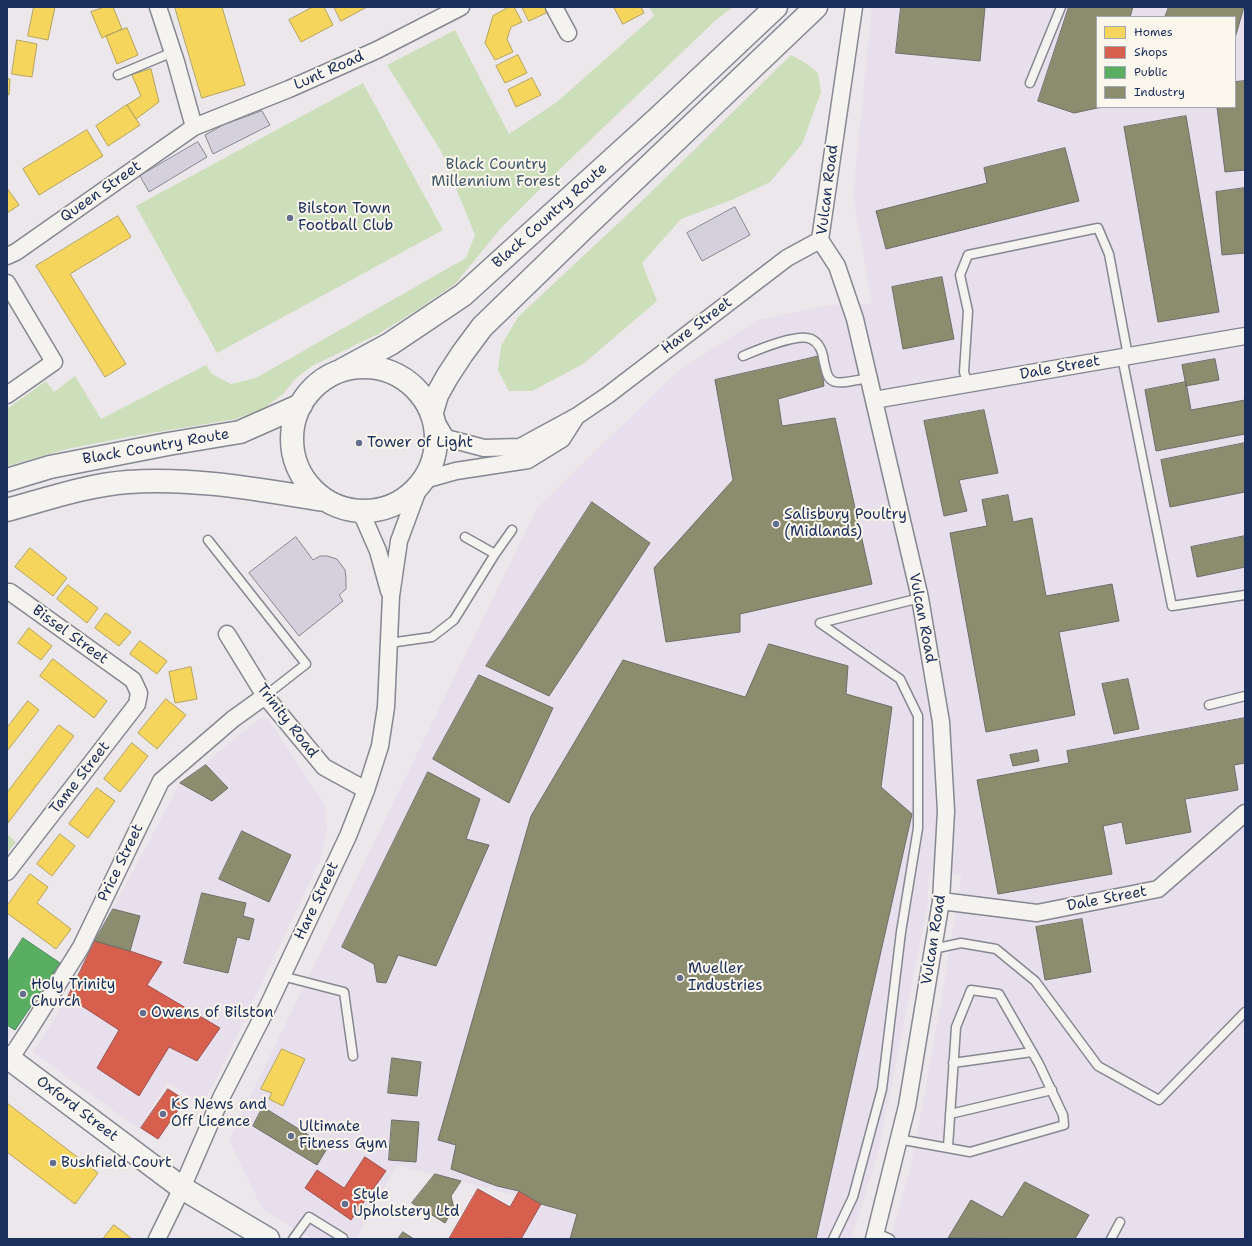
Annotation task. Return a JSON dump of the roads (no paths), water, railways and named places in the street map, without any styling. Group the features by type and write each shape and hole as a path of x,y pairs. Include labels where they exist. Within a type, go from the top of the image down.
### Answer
{"highway":[{"name":"Black Country Route","path":"325,500 308,484 299,472 294,457 292,434 295,419 301,405 311,390 325,378 390,344 463,295 658,118 776,7"},
{"name":"Black Country Route","path":"433,415 437,395 447,377 482,328 583,229 812,11"},
{"path":"325,500 342,508 361,512 376,511 390,507 403,501 421,484 433,463 436,453 437,435 433,415 423,396 417,389 403,378 378,368 351,368 342,370"},
{"name":"Black Country Route","path":"7,480 50,467 168,444 240,432 301,405"},
{"name":"Black Country Route","path":"7,510 93,487 128,482 161,481 228,484 325,500"},
{"name":"Oxford Street","path":"8,1058 182,1188 268,1239"}],"street":[{"path":"158,7 173,52 194,126"},
{"name":"Lunt Road","path":"194,126 288,89 377,50 460,7"},
{"path":"554,7 568,33"},
{"name":"Vulcan Road","path":"854,7 820,240 837,266 855,318 920,598 941,722 946,811 941,901 933,949 906,1106 874,1235"},
{"name":"Queen Street","path":"7,256 194,126"},
{"name":"Hare Street","path":"433,415 446,438 484,448 520,447 576,416 608,395 787,258 820,240"},
{"path":"7,283 54,362 7,395"},
{"name":"Dale Street","path":"874,400 1245,336"},
{"name":"Hare Street","path":"157,1239 182,1188 221,1098 282,976 348,836 366,790 380,746 386,707 391,596 399,541 421,484 456,472 528,460 562,439 576,416"},
{"name":"Hare Street","path":"361,512 378,552 391,596"},
{"name":"Bissel Street","path":"7,592 10,592 132,680"},
{"name":"Trinity Road","path":"226,634 265,696 324,767 366,790"},
{"name":"Tame Street","path":"7,872 137,704 139,693 132,680"},
{"name":"Price Street","path":"8,1058 31,1027 81,947 161,781 233,719 265,696"},
{"name":"Dale Street","path":"941,901 1037,913 1158,889 1245,813"}],"lane":[{"path":"1030,83 1061,7"},
{"path":"118,75 173,52"},
{"path":"968,384 964,372 968,311 960,275 968,255 1098,228 1109,254 1125,356 1172,606 1245,595"},
{"path":"743,356 775,344 797,339 810,338 815,341 820,348 829,378 833,381 838,382 869,378"},
{"path":"389,643 432,637 454,620 495,554 512,530"},
{"path":"465,537 495,554"},
{"path":"208,540 306,664 265,696"},
{"path":"834,1239 853,1197 882,1089 901,932 918,828 918,716 900,679 820,623 920,598"},
{"path":"1209,705 1245,696"},
{"path":"933,949 961,943 996,949 1035,981 1098,1066 1159,1100 1245,1012"},
{"path":"282,976 344,992 353,1056"},
{"path":"898,1139 970,1152 1064,1125 1063,1115 1052,1090 999,994 971,990 956,1027 948,1147"},
{"path":"953,1063 1032,1052"},
{"path":"950,1114 1052,1090"},
{"path":"294,1239 308,1217 342,1238"},
{"path":"1111,1239 1120,1222"},
{"path":"874,1235 890,1239"}],"place":[{"name":"Bilston Town Football Club","path":"290,218"},
{"name":"Tower of Light","path":"359,443"},
{"name":"Salisbury Poultry (Midlands)","path":"776,524"},
{"name":"Mueller Industries","path":"680,978"},
{"name":"Holy Trinity Church","path":"23,994"},
{"name":"Owens of Bilston","path":"143,1013"},
{"name":"KS News and Off Licence","path":"163,1114"},
{"name":"Ultimate Fitness Gym","path":"291,1136"},
{"name":"Bushfield Court","path":"53,1163"},
{"name":"Style Upholstery Ltd","path":"345,1204"}],"park label":[{"name":"Black Country Millennium Forest","path":"496,174"}]}
